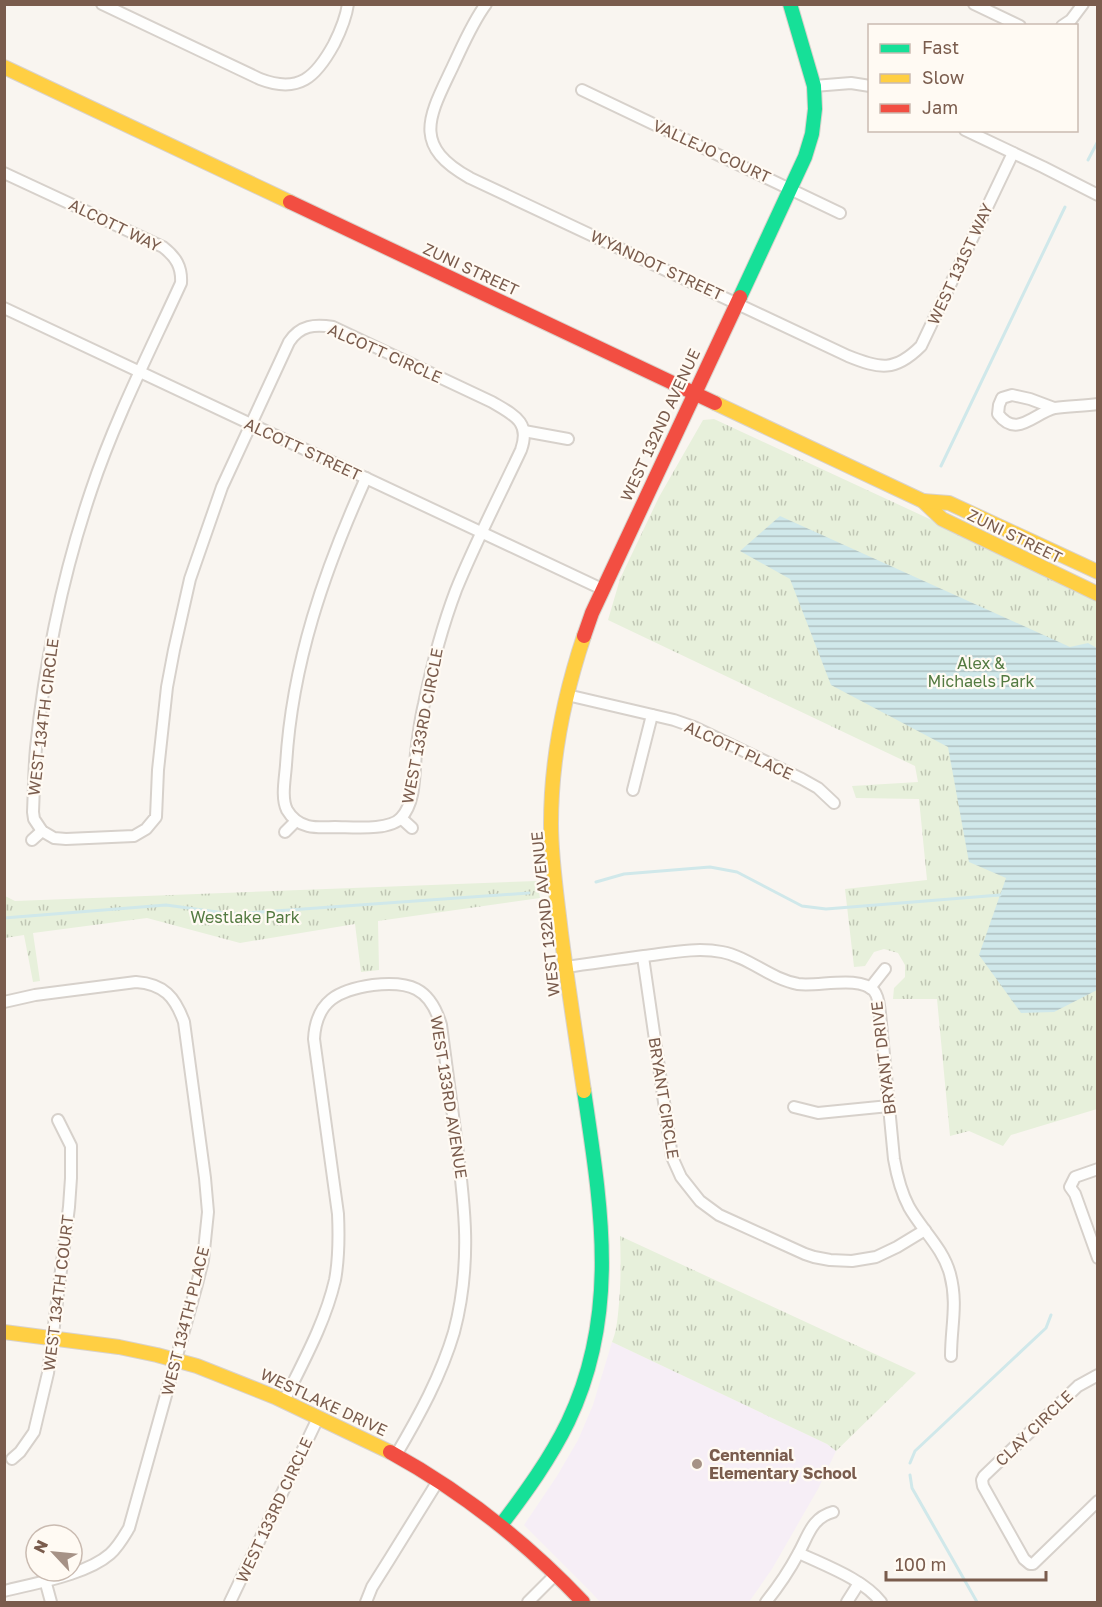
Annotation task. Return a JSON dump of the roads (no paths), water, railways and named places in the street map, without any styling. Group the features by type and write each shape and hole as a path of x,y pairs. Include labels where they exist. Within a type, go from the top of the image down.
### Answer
{"street":[{"path":"102,4 271,83 286,85 302,82 318,69 328,55 345,17 348,4"},
{"name":"WYANDOT STREET","path":"486,4 472,27 435,103 430,122 432,140 437,152 446,162 470,178 863,362 881,366 896,364"},
{"name":"WEST 132ND AVENUE","path":"501,1525 544,1467 568,1423 588,1371 601,1309 604,1276 601,1215 555,880 551,822 556,752 580,645 602,589 805,157 812,134 815,109 814,86 790,4"},
{"path":"974,4 1016,24"},
{"path":"1065,24 1083,4"},
{"name":"ZUNI STREET","path":"4,67 923,501 942,519 1098,594"},
{"path":"814,86 851,83 868,86"},
{"name":"VALLEJO COURT","path":"582,90 840,213"},
{"path":"969,132 1098,195"},
{"name":"WEST 131ST WAY","path":"896,364 911,356 923,342 1013,153"},
{"name":"ALCOTT WAY","path":"4,173 163,248 184,264 182,283 140,372"},
{"name":"ALCOTT STREET","path":"4,308 602,589"},
{"path":"303,315 306,327"},
{"name":"ALCOTT CIRCLE","path":"251,424 289,342 297,332 306,327 319,325 333,327 482,397 516,417 524,431"},
{"name":"WEST 134TH CIRCLE","path":"42,831 34,819 33,812 36,749 56,618 68,568 92,489 117,423 140,372"},
{"path":"1054,408 1012,395 1002,398 998,414 1010,425 1018,425 1054,408 1098,404"},
{"path":"32,840 42,831 54,838 66,839 134,836 146,830 156,817 164,710 174,650 190,579 222,487 251,424"},
{"path":"482,533 521,450 524,431 568,439"},
{"path":"285,832 296,821 288,812 284,798 287,750 296,688 321,589 345,525 366,478"},
{"name":"ZUNI STREET","path":"923,501 949,503 1098,572"},
{"name":"WEST 133RD CIRCLE","path":"296,821 309,827 320,828 375,827 390,825 401,818 406,811 412,793 421,716 431,669 455,593 482,533"},
{"name":"ALCOTT PLACE","path":"567,695 674,720 694,727 818,788 834,802"},
{"path":"633,790 652,715"},
{"path":"401,818 412,828"},
{"path":"146,830 155,838"},
{"name":"BRYANT DRIVE","path":"566,967 702,950 724,952 753,964 779,979 810,985 861,983 870,988 879,1003 894,1160 898,1180 910,1209 941,1253 950,1273 955,1304 951,1356"},
{"name":"BRYANT CIRCLE","path":"643,957 672,1157 681,1177 700,1201 719,1215 805,1254 830,1260 852,1261 876,1257 925,1230"},
{"path":"870,988 885,969"},
{"name":"WEST 134TH PLACE","path":"4,1002 35,995 136,982 153,984 167,993 178,1007 184,1022 206,1178 208,1212 203,1260 132,1518 121,1542 109,1555 84,1569"},
{"name":"WEST 133RD AVENUE","path":"284,1401 321,1323 330,1298 337,1262 338,1214 314,1039 316,1021 323,1008 333,997 349,990 392,983 409,986 429,999 441,1025 463,1189 466,1240 460,1303 448,1349 427,1400 396,1455"},
{"path":"794,1107 818,1113 889,1106"},
{"name":"WEST 134TH COURT","path":"12,1459 34,1432 48,1373 69,1207 71,1167 71,1146 58,1120"},
{"path":"1098,1169 1075,1177 1070,1187 1075,1194 1098,1258"},
{"name":"WESTLAKE DRIVE","path":"4,1332 110,1345 176,1360 220,1374 284,1401 396,1455 438,1481 515,1536 583,1602"},
{"name":"CLAY CIRCLE","path":"1098,1375 1078,1386 982,1480 983,1486 1024,1559 1030,1564 1033,1564 1098,1501"},
{"name":"WEST 133RD CIRCLE","path":"230,1602 318,1418"},
{"path":"366,1602 388,1560 438,1481"},
{"path":"766,1602 799,1553 809,1529 818,1519 832,1512"},
{"path":"799,1553 859,1583 881,1602"},
{"path":"528,1602 556,1574"},
{"name":"WEST 134TH PLACE","path":"4,1591 34,1583"},
{"path":"46,1583 51,1602"},
{"path":"847,1602 859,1583"}],"water":[{"path":"780,516 1070,647 1088,643 1097,648 1097,990 1054,1012 1021,1013 979,955 1006,878 969,862 948,747 831,685 790,579 740,551"}],"waterway":[{"path":"1088,160 1098,141"},
{"path":"941,466 1065,207"},
{"path":"596,882 624,874 710,867 737,872 802,906 826,909 1000,895"},
{"path":"4,918 166,905 232,914 529,893"},
{"path":"910,1463 915,1451 1046,1328 1051,1315"},
{"path":"910,1475 912,1488 977,1602"}],"place":[{"name":"Centennial Elementary School","path":"697,1464"}],"park label":[{"name":"Alex & Michaels Park","path":"981,672"},
{"name":"Westlake Park","path":"245,917"}]}
